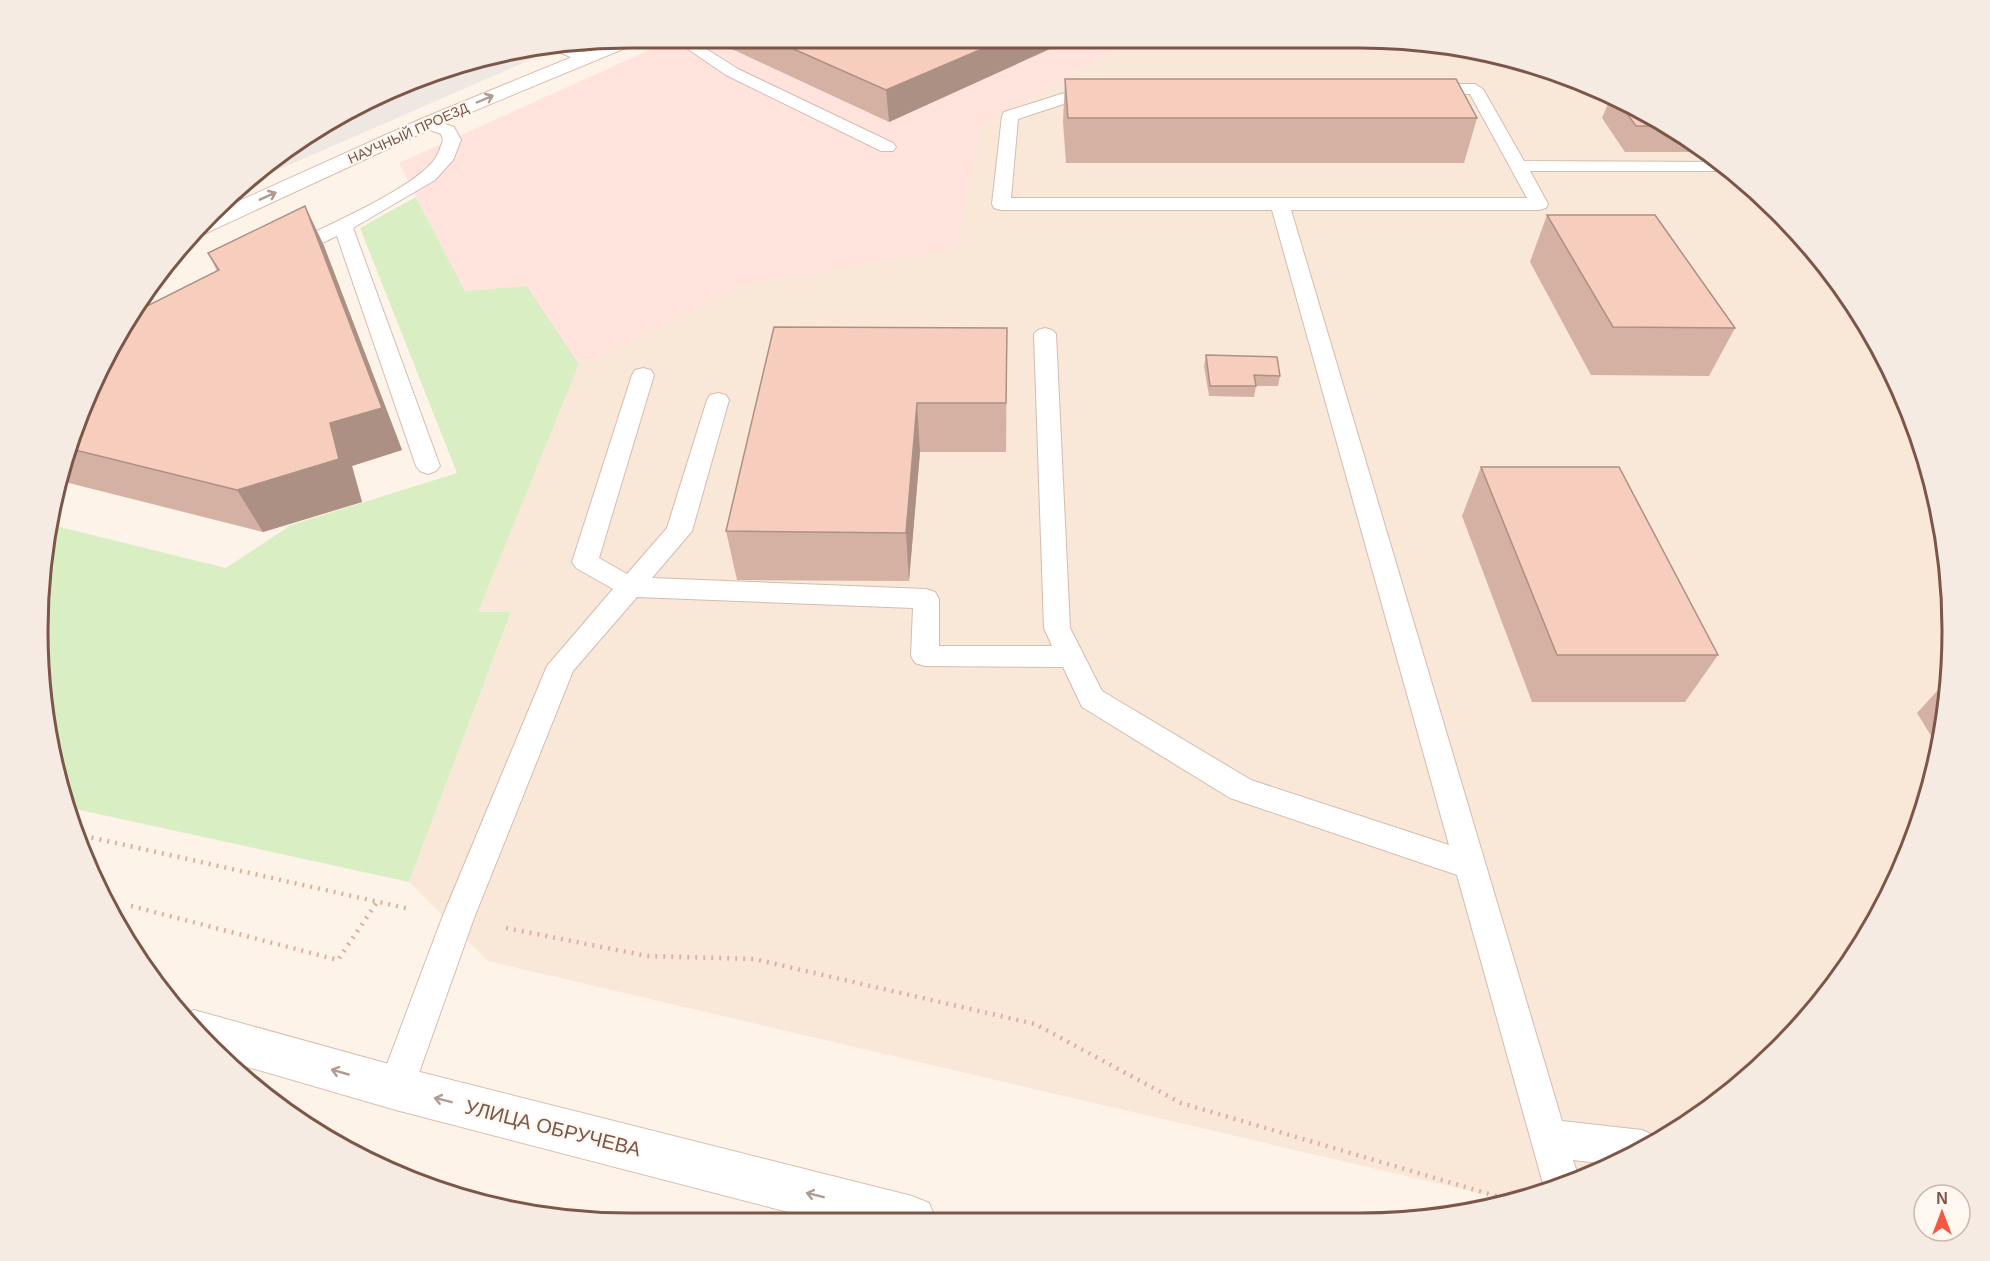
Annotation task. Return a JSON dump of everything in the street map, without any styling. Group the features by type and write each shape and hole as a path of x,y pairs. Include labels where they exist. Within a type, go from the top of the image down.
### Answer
{"street":[{"name":"НАУЧНЫЙ ПРОЕЗД","path":"220,218 428,123 607,49"},
{"name":"УЛИЦА ОБРУЧЕВА","path":"213,1036 396,1088 885,1213"}],"lane":[{"path":"695,48 732,72 887,147"},
{"path":"569,51 584,58"},
{"path":"1099,87 1475,89 1519,166 1539,204 1001,204 1010,116 1099,87"},
{"path":"268,262 365,215 429,176 444,160 452,140 448,131 428,123"},
{"path":"1519,166 1712,167"},
{"path":"1280,204 1560,1177"},
{"path":"343,226 428,466"},
{"path":"1045,334 1057,628 1092,699 1240,789 1470,866"},
{"path":"643,375 585,562 630,587 926,599 925,656 1071,657"},
{"path":"396,1088 458,918 561,666 679,531 718,400"},
{"path":"1549,1138 1628,1147"}],"path":[{"path":"86,836 377,902 647,956 754,959 1035,1024 1181,1103 1497,1196"},
{"path":"131,906 338,960 377,902"}],"shaded area":[{"path":"654,48 1118,48 982,126 955,249 741,285 579,364 527,286 465,291 399,163"},
{"path":"1118,48 1398,49 1473,59 1547,79 1582,92 1651,126 1714,168 1744,193 1797,246 1822,276 1864,339 1882,373 1898,408 1922,480 1931,517 1941,592 1941,669 1937,707 1931,744 1911,818 1898,853 1864,922 1822,985 1797,1015 1744,1068 1714,1093 1651,1135 1617,1153 1547,1182 1495,1197 488,961 409,882 511,613 478,612 579,364 741,285 954,249 982,126"},
{"path":"541,55 269,174 339,126 408,92 480,68"}],"green space":[{"path":"416,197 465,291 527,286 579,364 478,612 511,612 409,882 76,809 59,744 49,669 49,592 57,526 226,568 291,525 457,473 360,228"}],"building":[{"path":"791,48 984,48 886,90"},
{"path":"1065,79 1456,79 1477,118 1068,118"},
{"path":"1627,113 1651,126 1636,126"},
{"path":"305,206 382,408 330,423 339,459 237,490 77,450 108,373 146,307 219,270 208,253"},
{"path":"1547,215 1655,215 1735,328 1613,327"},
{"path":"774,327 1007,328 1006,403 917,403 906,533 726,531"},
{"path":"1206,355 1277,357 1280,376 1254,375 1256,386 1210,386"},
{"path":"1481,467 1619,467 1718,655 1557,655"}]}
